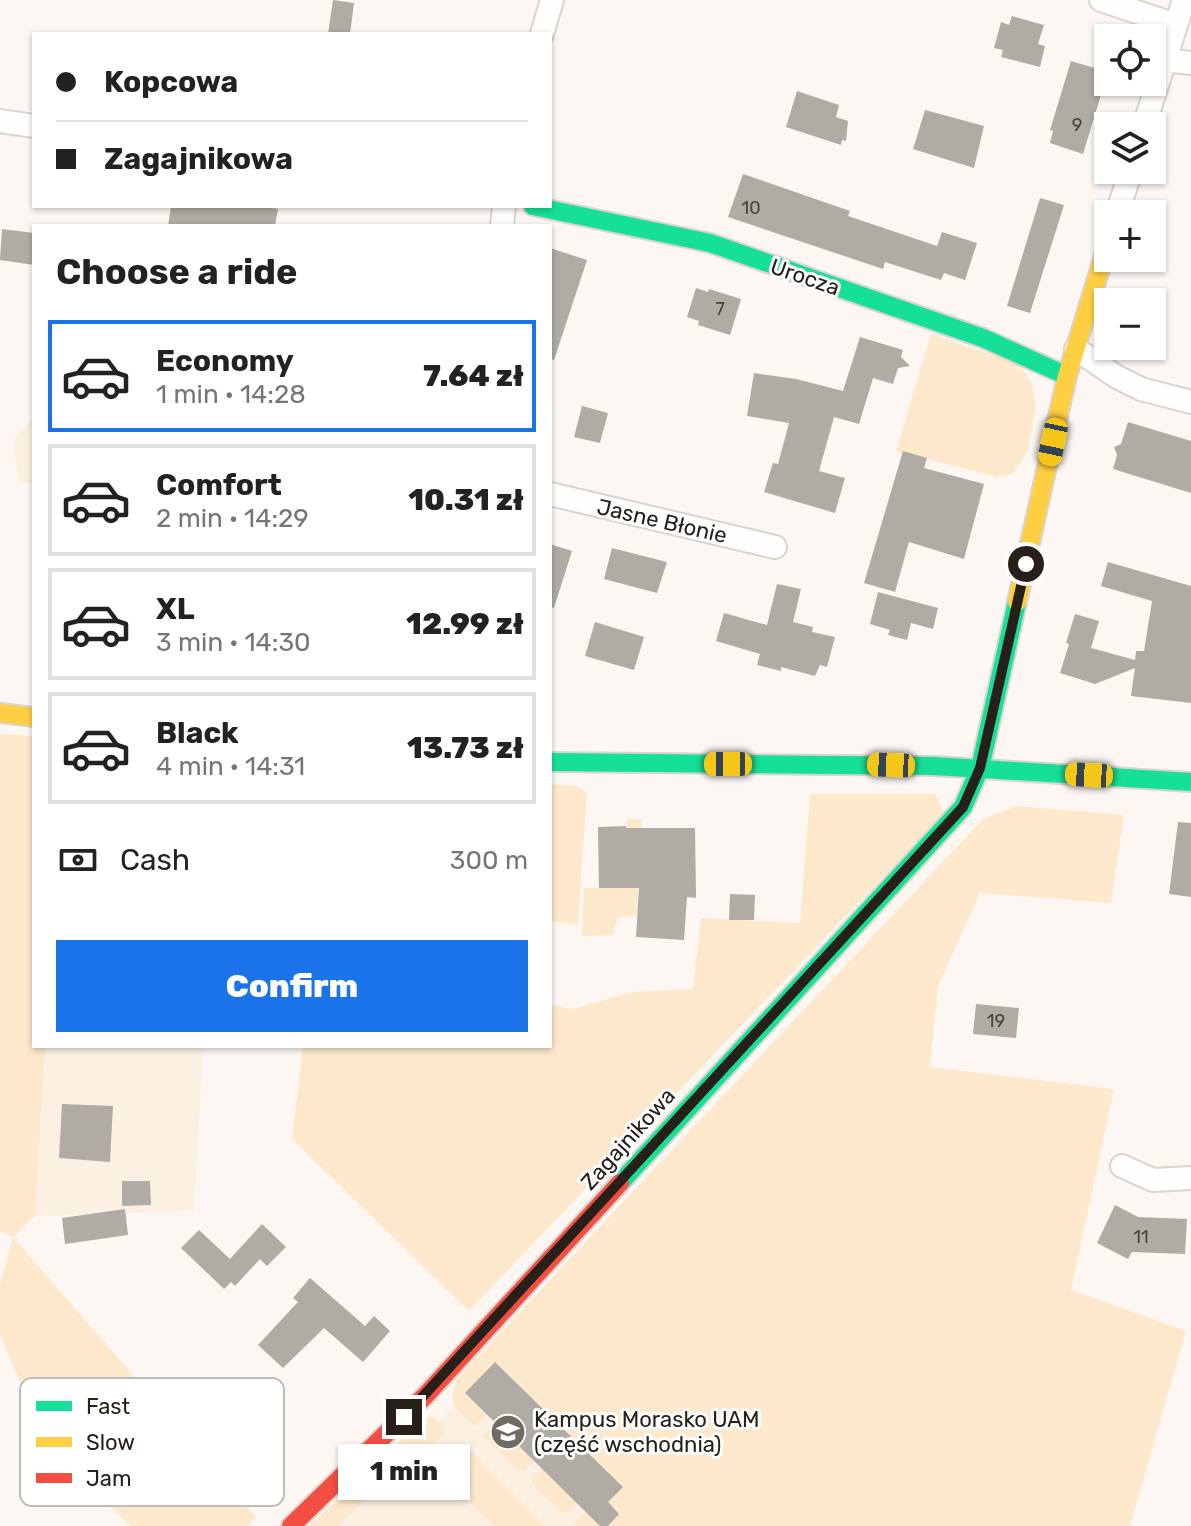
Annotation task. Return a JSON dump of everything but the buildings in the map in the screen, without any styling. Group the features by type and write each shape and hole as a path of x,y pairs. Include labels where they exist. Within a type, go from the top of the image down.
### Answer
{"street":[{"path":"543,32 552,0"},
{"path":"1101,0 1176,25"},
{"path":"1166,54 1184,0"},
{"path":"1166,60 1191,63"},
{"path":"0,121 32,126"},
{"name":"Urocza","path":"543,208 710,243 983,338 1067,376"},
{"name":"Zagajnikowa","path":"291,1526 426,1395 963,807 980,768 1067,376 1099,272"},
{"path":"1076,349 1141,389 1191,402"},
{"name":"Jasne Błonie","path":"552,494 775,547"},
{"path":"0,713 32,717"},
{"path":"552,762 869,764 1191,782"},
{"path":"1122,1166 1153,1180 1191,1178"}],"shaded area":[{"path":"931,334 1019,364 1031,382 1036,406 1028,450 1014,473 997,477 896,451"},
{"path":"32,419 32,484 19,482 13,441"},
{"path":"0,734 32,736 32,1048 45,1048 35,1216 13,1237 0,1231"},
{"path":"552,784 577,786 587,793 578,924 552,921"},
{"path":"810,794 935,794 944,813 469,1311 292,1139 303,1048 552,1048 552,1005 573,1009 633,992 693,989 701,918 800,923"},
{"path":"1016,806 1124,815 1111,903 980,893 938,986 930,1067 1114,1089 1071,1290 1186,1331 1130,1526 575,1526 585,1512 593,1518 623,1486 496,1362 465,1393 486,1415 477,1425 472,1425 455,1406 453,1395 456,1380 983,819"},
{"path":"627,819 642,819 637,916 618,917 613,935 582,936 584,888 626,888"},
{"path":"45,1048 203,1048 194,1211 35,1216"},
{"path":"13,1237 135,1378 20,1378 20,1383 0,1334 0,1284"},
{"name":"Kampus Morasko UAM (część wschodnia)","path":"499,1340 665,1526 318,1526 435,1427 464,1393"},
{"path":"430,1416 437,1418 444,1431 442,1438 421,1459 413,1451 339,1526 309,1526 420,1422"},
{"path":"495,1423 534,1461 524,1471 519,1471 484,1437"},
{"path":"459,1454 473,1454 545,1526 494,1526 441,1473"},
{"path":"542,1469 577,1503 567,1513 562,1513 532,1484 532,1479"},
{"path":"110,1506 246,1506 256,1517 247,1526 130,1526"}],"traffic: fast":[{"path":"543,208 710,243 983,338 1067,376"},
{"path":"620,1183 963,807 980,768 1017,602"},
{"path":"552,762 934,766 1191,782"}],"traffic: slow":[{"path":"1017,602 1067,376 1099,272"},
{"path":"0,713 32,717"}],"traffic: jam":[{"path":"291,1526 426,1395 620,1183"}],"place":[{"name":"Kampus Morasko UAM (część wschodnia)","path":"508,1432"}],"route":[{"path":"404,1417 963,807 980,768 1026,564"}]}
